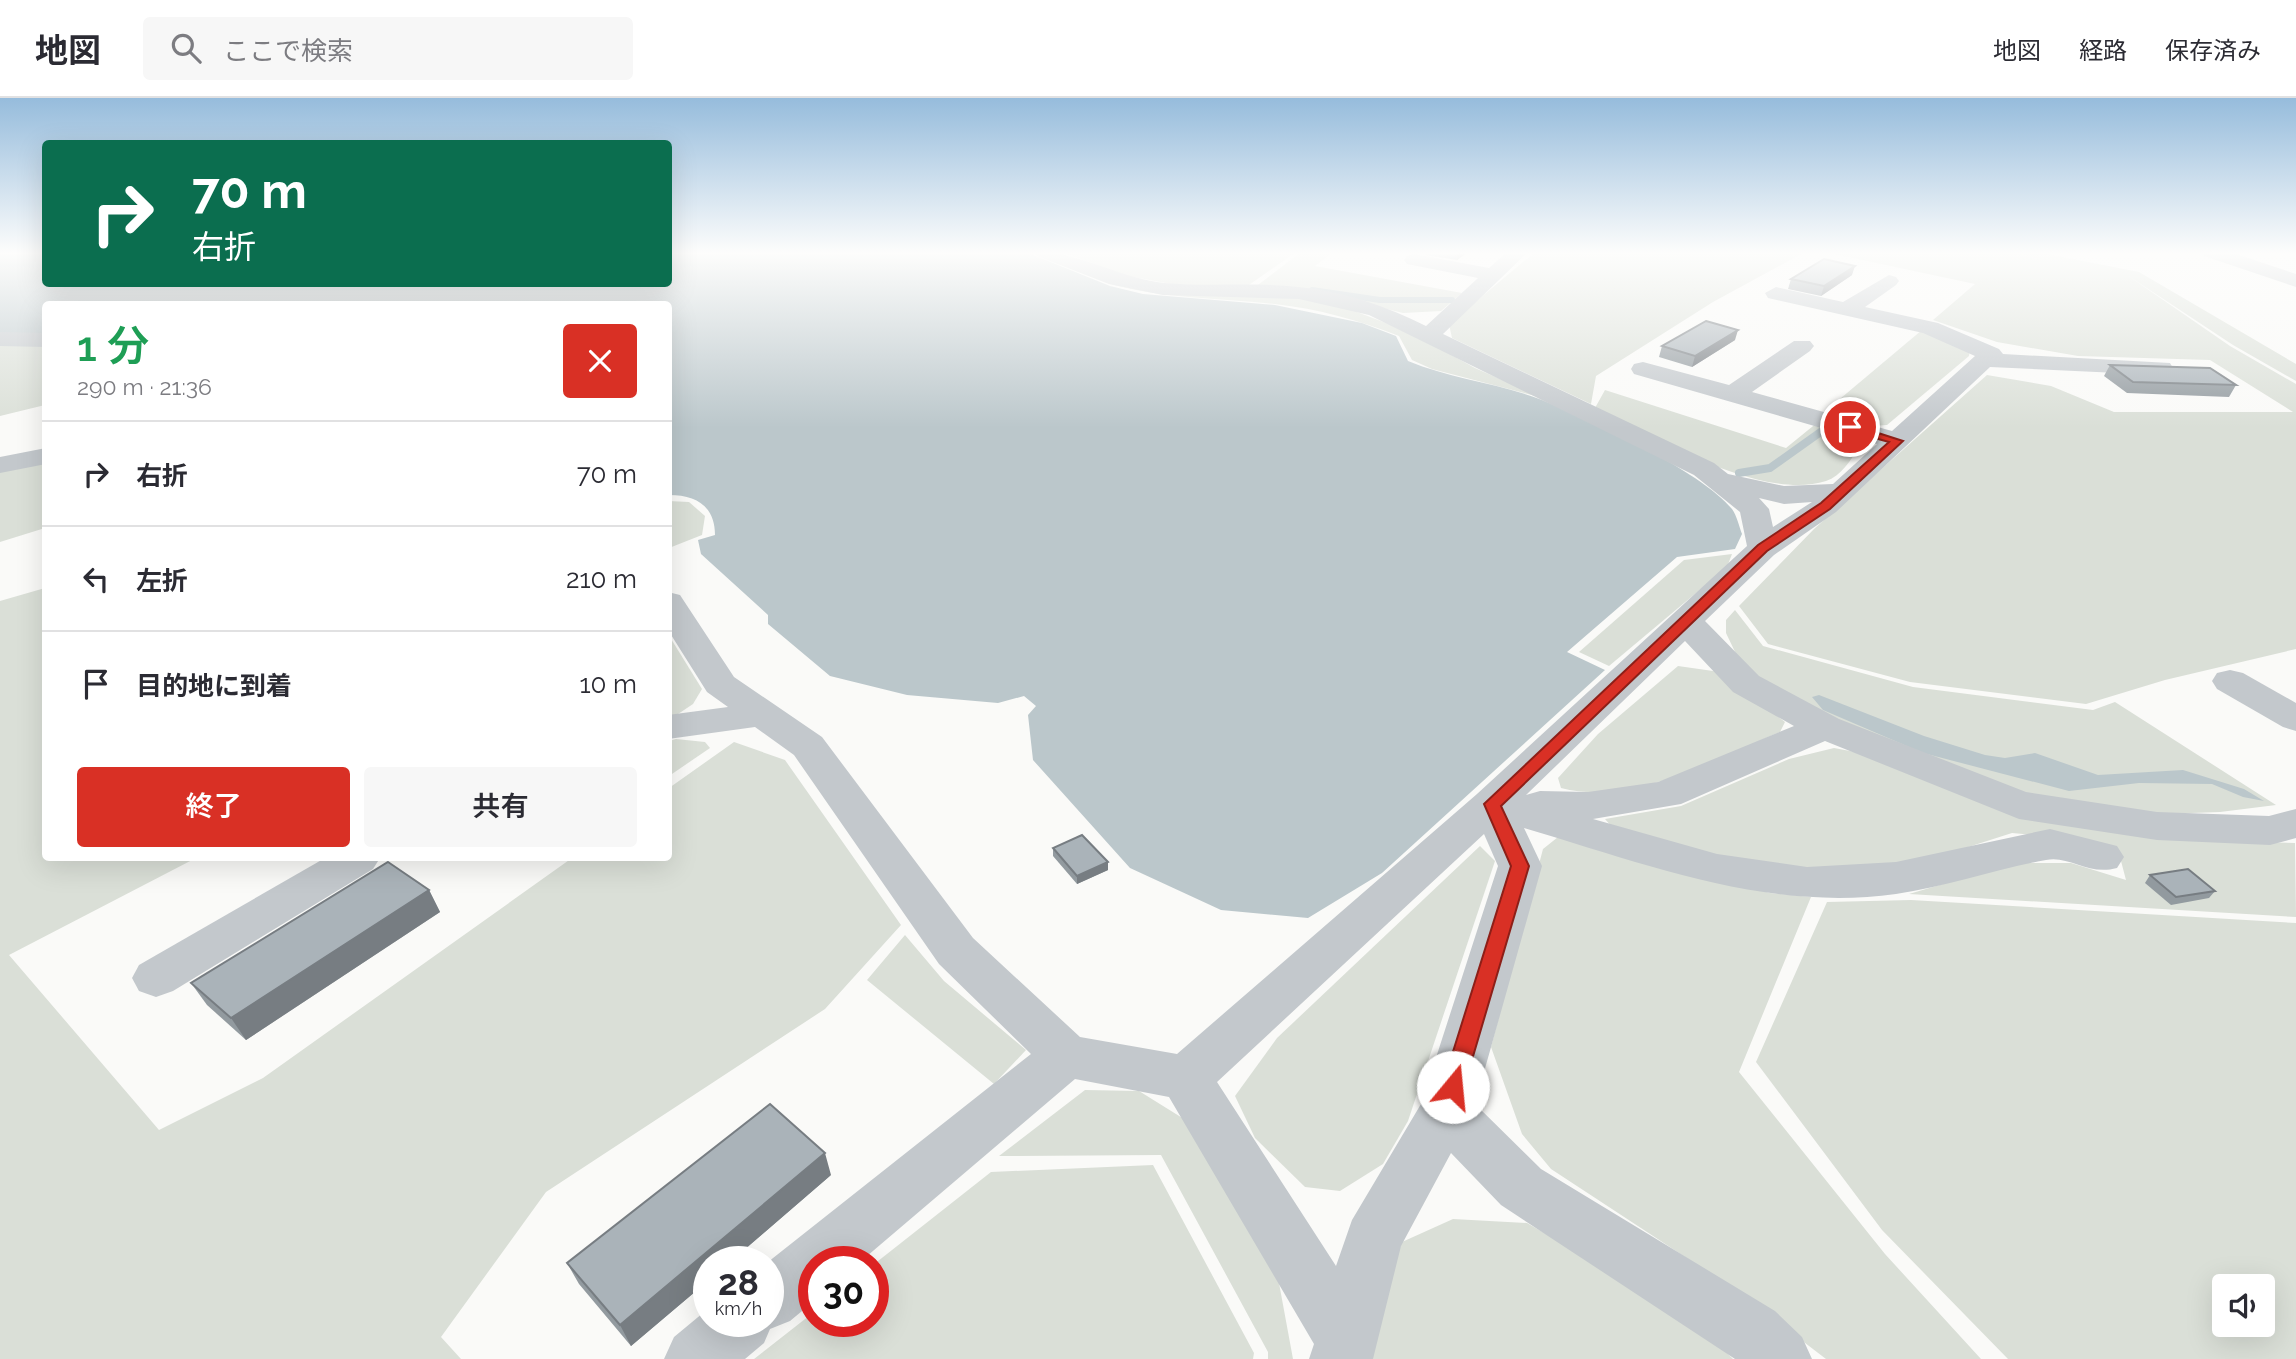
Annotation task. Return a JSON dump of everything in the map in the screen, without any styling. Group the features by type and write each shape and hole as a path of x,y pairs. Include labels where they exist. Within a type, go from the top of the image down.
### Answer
{"street":[{"path":"1378,311 1704,469 1754,509 1763,548"},
{"path":"1429,335 1455,311"},
{"path":"1186,1078 1492,804 1763,548 1826,506 1991,354 1930,328 1854,311"},
{"path":"0,339 42,340"},
{"path":"1733,394 1802,346"},
{"path":"1985,360 2184,369"},
{"path":"1643,369 1897,441"},
{"path":"0,465 42,457"},
{"path":"1720,481 1784,495 1842,492"},
{"path":"672,608 720,684 808,746 956,951 1066,1056 1186,1078 1344,1349"},
{"path":"1687,621 1746,684 1825,727 2019,804 2157,826 2270,831 2296,822"},
{"path":"2230,681 2296,719"},
{"path":"672,726 763,714"},
{"path":"1492,804 1588,806 1666,794 1825,727"},
{"path":"1492,804 1717,870 1807,883 1896,878 2050,844 2102,858"},
{"path":"1344,1349 1373,1239 1446,1111 1520,866 1492,804"},
{"path":"156,978 353,861"},
{"path":"834,1246 1066,1056"},
{"path":"1446,1111 1521,1187 1753,1333 1780,1359"},
{"path":"784,1287 798,1275"},
{"path":"696,1359 723,1337"}],"shaded area":[{"path":"0,311 42,311 42,334 0,333"},
{"path":"672,311 1303,311 1362,323 1396,336 1408,361 1542,400 1643,447 1717,494 1732,509 1742,534 1735,549 1677,557 1567,652 1605,670 1382,873 1308,918 1221,910 1130,868 1033,760 1028,715 1036,706 1024,696 998,703 907,695 830,676 768,624 768,615 701,554 698,540 715,535 712,517 702,504 672,495"},
{"path":"1315,311 1354,311 1410,332 1475,368 1543,398 1432,369 1412,360 1399,336"},
{"path":"1394,311 1441,311 1441,311 1403,313"},
{"path":"1465,311 1699,311 1596,376 1591,404 1452,338 1449,324"},
{"path":"1944,311 2179,311 2230,346 2296,384 2296,649 2165,680 2086,704 1910,682 1768,644 1739,606 1814,529 1987,375 2051,386 2114,412 2293,412 2210,360 2078,356 1997,342 1933,320"},
{"path":"2181,311 2205,311 2296,364 2296,381 2233,345"},
{"path":"1922,330 1970,349 1969,356 1887,425 1872,426 1822,414"},
{"path":"0,343 42,345 42,406 0,416"},
{"path":"1605,390 1786,448 1818,422 1848,434 1859,447 1841,471 1826,481 1800,485 1771,482 1740,475 1708,463 1595,408"},
{"path":"42,462 42,529 0,542 0,470"},
{"path":"672,501 689,502 705,516 702,535 672,547"},
{"path":"1732,554 1727,567 1609,666 1579,652 1684,560"},
{"path":"42,589 42,861 190,861 9,955 159,1130 263,1078 568,861 672,861 672,786 734,742 785,760 901,925 825,1009 546,1192 441,1337 461,1359 0,1359 0,601"},
{"path":"1735,610 1763,646 1913,687 2093,710 2115,702 2276,805 2220,812 2134,815 2034,796 1829,721 1756,679 1737,656 1726,633 1726,620"},
{"path":"672,640 702,689 693,704 672,718"},
{"path":"1678,666 1720,672 1785,722 1780,732 1701,767 1645,786 1588,792 1561,788 1558,778 1598,734"},
{"path":"1819,695 1924,736 1985,755 2005,758 2035,753 2098,775 2183,770 2244,789 2264,801 2243,797 2212,784 2139,783 2069,791 1923,753 1823,710 1812,697"},
{"path":"672,740 705,742 710,748 672,774"},
{"path":"1834,748 1866,754 1974,797 2254,842 2295,843 2296,917 1909,894 2014,863 2071,863 2126,880 2121,861 2064,838 2012,833 1912,865 1822,872 1727,862 1618,834 1605,819 1681,806 1789,759"},
{"path":"1558,837 1770,893 1811,897 1739,1072 1885,1254 1981,1359 1826,1359 1740,1293 1551,1169 1522,1134 1491,1047 1543,849"},
{"path":"1480,846 1495,861 1408,1121 1383,1164 1340,1191 1305,1187 1255,1138 1235,1096 1277,1038"},
{"path":"1911,900 2296,923 2296,1359 2008,1359 1882,1230 1756,1062 1827,902"},
{"path":"905,935 944,981 1026,1050 994,1084 867,980"},
{"path":"1085,1090 1139,1091 1184,1119 1279,1283 1293,1359 1268,1359 1268,1352 1161,1155 999,1156"},
{"path":"1153,1165 1254,1353 1253,1359 754,1359 798,1325 798,1337 889,1337 889,1252 991,1172"},
{"path":"1453,1219 1527,1223 1691,1318 1733,1359 1367,1359 1374,1318 1402,1242"}],"building":[{"path":"1706,321 1738,330 1695,356 1662,346"},
{"path":"2110,365 2210,368 2236,385 2133,382"},
{"path":"1082,835 1108,862 1077,876 1053,848"},
{"path":"388,862 429,890 231,1018 191,983"},
{"path":"2188,869 2215,891 2176,897 2150,875"},
{"path":"770,1104 825,1153 714,1246 693,1246 693,1264 620,1325 567,1263"}],"waterway":[{"path":"1739,473 1770,468 1829,426"}],"route":[{"path":"1453,1087 1520,866 1492,804 1763,548 1826,506 1897,441 1850,427"}]}
